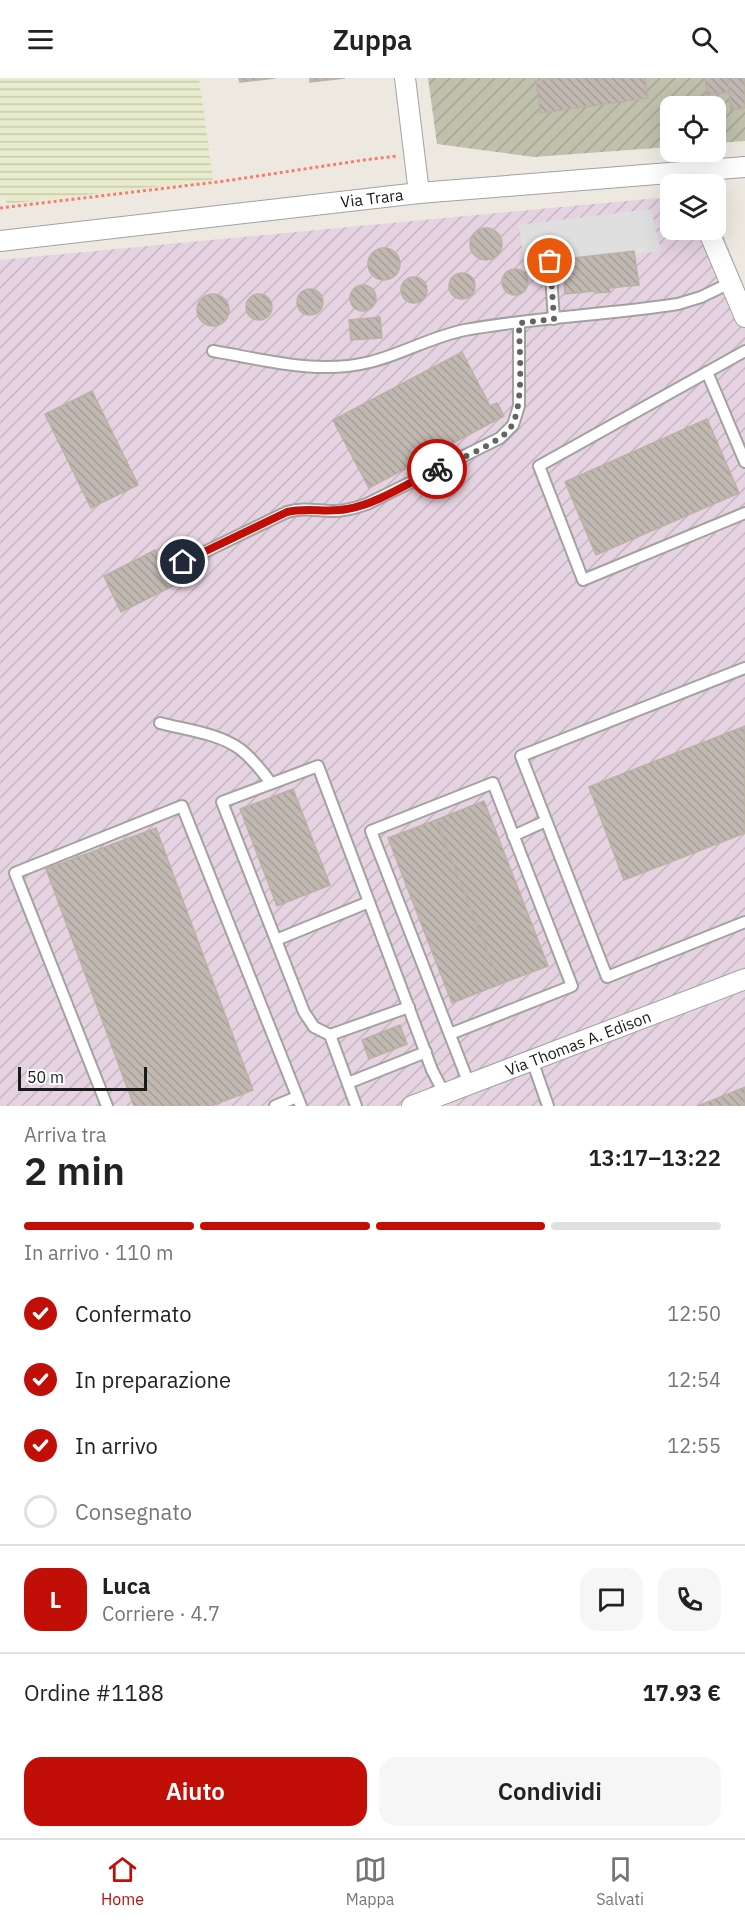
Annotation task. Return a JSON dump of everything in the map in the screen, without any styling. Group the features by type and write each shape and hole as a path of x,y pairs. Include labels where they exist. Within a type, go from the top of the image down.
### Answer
{"street":[{"path":"405,78 418,193"},
{"name":"Via Trara","path":"709,174 745,167"},
{"name":"Via Trara","path":"0,241 418,193 660,180"},
{"path":"712,240 745,317"},
{"name":"Via Thomas A. Edison","path":"412,1106 745,979"}],"lane":[{"path":"550,261 554,319"},
{"path":"213,351 299,366 341,367 386,357 447,334 678,304 701,297 730,283"},
{"path":"183,562 287,512 300,509 337,511 367,504 500,438 513,425 519,406 519,323"},
{"path":"745,351 539,466 583,580 745,513"},
{"path":"707,372 745,462"},
{"path":"745,668 521,756 607,977 745,922"},
{"path":"160,723 233,744 250,757 271,783"},
{"path":"356,1106 330,1035 314,1027 308,1020 222,801 318,766 426,1052 444,1093"},
{"path":"450,1034 572,986 493,783 371,831 469,1084"},
{"path":"106,1106 15,873 182,806 299,1102 275,1106"},
{"path":"513,836 546,821"},
{"path":"276,940 369,902"},
{"path":"330,1035 409,1007"},
{"path":"348,1083 426,1052"},
{"path":"532,1060 548,1106"}],"path":[{"path":"0,208 414,155"}],"shaded area":[{"path":"0,78 199,78 213,180 8,204 0,195"},
{"path":"428,78 745,78 745,141 726,142 726,96 660,96 660,148 534,157 437,144"},
{"path":"657,198 660,199 660,240 725,240 745,289 745,1106 0,1106 0,260"},
{"path":"651,209 661,251 534,267 524,261 519,225"}],"building":[{"path":"239,78 275,78 240,82"},
{"path":"310,78 345,78 310,82"},
{"path":"558,78 645,78 648,98 540,113 536,81"},
{"path":"705,78 728,78 729,92 707,95"},
{"path":"728,78 745,78 745,108 731,110"},
{"path":"486,228 497,233 502,244 497,255 486,260 475,255 470,244 475,233"},
{"path":"384,248 395,253 400,264 395,275 384,280 373,275 368,264 373,253"},
{"path":"634,251 639,285 609,288 610,292 565,294 564,279 559,279 557,260"},
{"path":"515,269 524,273 528,282 524,291 515,295 506,291 502,282 506,273"},
{"path":"462,273 471,277 475,286 471,295 462,299 453,295 449,286 453,277"},
{"path":"414,277 423,281 427,290 423,299 414,303 405,299 401,290 405,281"},
{"path":"363,285 372,289 376,298 372,307 363,311 354,307 350,298 354,289"},
{"path":"310,289 319,293 323,302 319,311 310,315 301,311 297,302 301,293"},
{"path":"213,294 224,299 229,310 224,321 213,326 202,321 197,310 202,299"},
{"path":"259,294 268,298 272,307 268,316 259,320 250,316 246,307 250,298"},
{"path":"380,317 382,338 351,340 349,320"},
{"path":"462,352 490,406 497,403 504,416 369,488 333,420"},
{"path":"92,391 138,485 91,508 45,414"},
{"path":"707,419 739,493 596,555 565,482"},
{"path":"155,550 173,586 121,612 104,576"},
{"path":"745,726 745,833 624,880 589,787"},
{"path":"293,789 330,885 277,906 240,809"},
{"path":"484,801 548,966 500,984 436,820"},
{"path":"436,820 500,984 452,1003 388,838"},
{"path":"156,828 253,1090 211,1106 134,1106 46,869"},
{"path":"400,1025 407,1044 369,1059 362,1040"},
{"path":"745,1087 745,1106 698,1106"}],"way so far":[{"path":"437,469 500,438 513,425 519,406 519,323 554,319 550,261"}],"route":[{"path":"183,562 287,512 300,509 337,511 367,504 437,469"}]}
